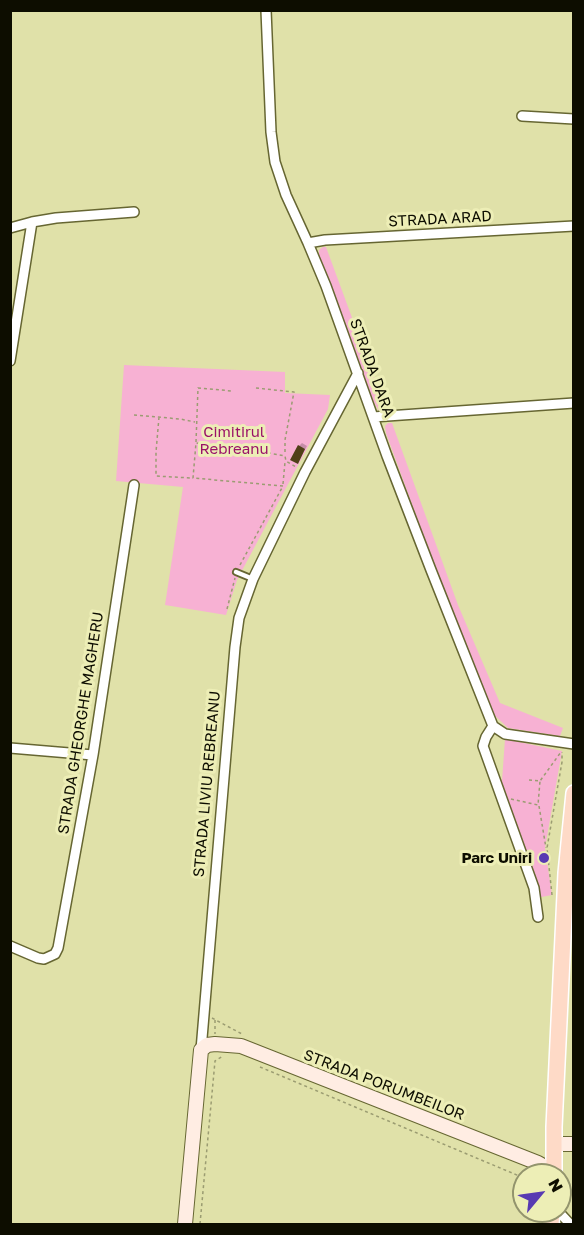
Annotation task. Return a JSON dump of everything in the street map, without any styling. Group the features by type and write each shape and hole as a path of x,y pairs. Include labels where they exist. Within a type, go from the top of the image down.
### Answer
{"main road":[{"path":"554,1163 567,983 566,873 573,793"},
{"name":"STRADA PORUMBEILOR","path":"201,1050 207,1045 215,1044 241,1046 538,1163"},
{"name":"STRADA LIVIU REBREANU","path":"184,1224 201,1050"},
{"path":"554,1144 573,1144"}],"street":[{"name":"STRADA DARA","path":"267,10 275,162 286,195 326,286 431,570 493,726"},
{"path":"522,116 573,119"},
{"path":"10,228 56,218 134,212"},
{"path":"10,361 32,222"},
{"name":"STRADA ARAD","path":"308,243 325,240 573,226"},
{"name":"STRADA LIVIU REBREANU","path":"201,1050 239,618 253,579 305,472 358,373"},
{"path":"374,417 573,403"},
{"name":"STRADA GHEORGHE MAGHERU","path":"10,946 44,959 55,954 58,948 93,755 134,485"},
{"path":"538,917 534,888 483,746 493,726 505,734 573,744"},
{"path":"10,748 93,755"}],"lane":[{"path":"236,572 253,579"}],"path":[{"path":"193,478 198,388 232,390"},
{"path":"227,609 236,572 283,486 286,461 285,440 294,392 256,388"},
{"path":"134,415 196,422"},
{"path":"159,417 156,476 283,486"},
{"path":"196,443 285,456"},
{"path":"286,461 305,472"},
{"path":"547,848 545,848 538,805 540,781 562,751 547,848 552,895"},
{"path":"529,780 540,781"},
{"path":"512,799 538,805"},
{"path":"200,1224 215,1061 228,1053"},
{"path":"261,1067 512,1173"}],"green space":[{"path":"326,247 386,410 379,411 371,397 319,256 319,250"},
{"name":"Cimitirul Rebreanu","path":"124,365 285,372 285,393 330,395 328,409 237,580 226,615 165,605 183,487 116,481"},
{"path":"392,423 458,605 500,703 563,728 560,736 508,728 491,712 446,598 386,433 385,426"},
{"path":"505,739 562,751 545,848 552,895 536,898 501,795"}],"building":[{"path":"298,445 305,449 298,464 290,460"}],"place":[{"name":"Parc Uniri","path":"544,858"}]}
